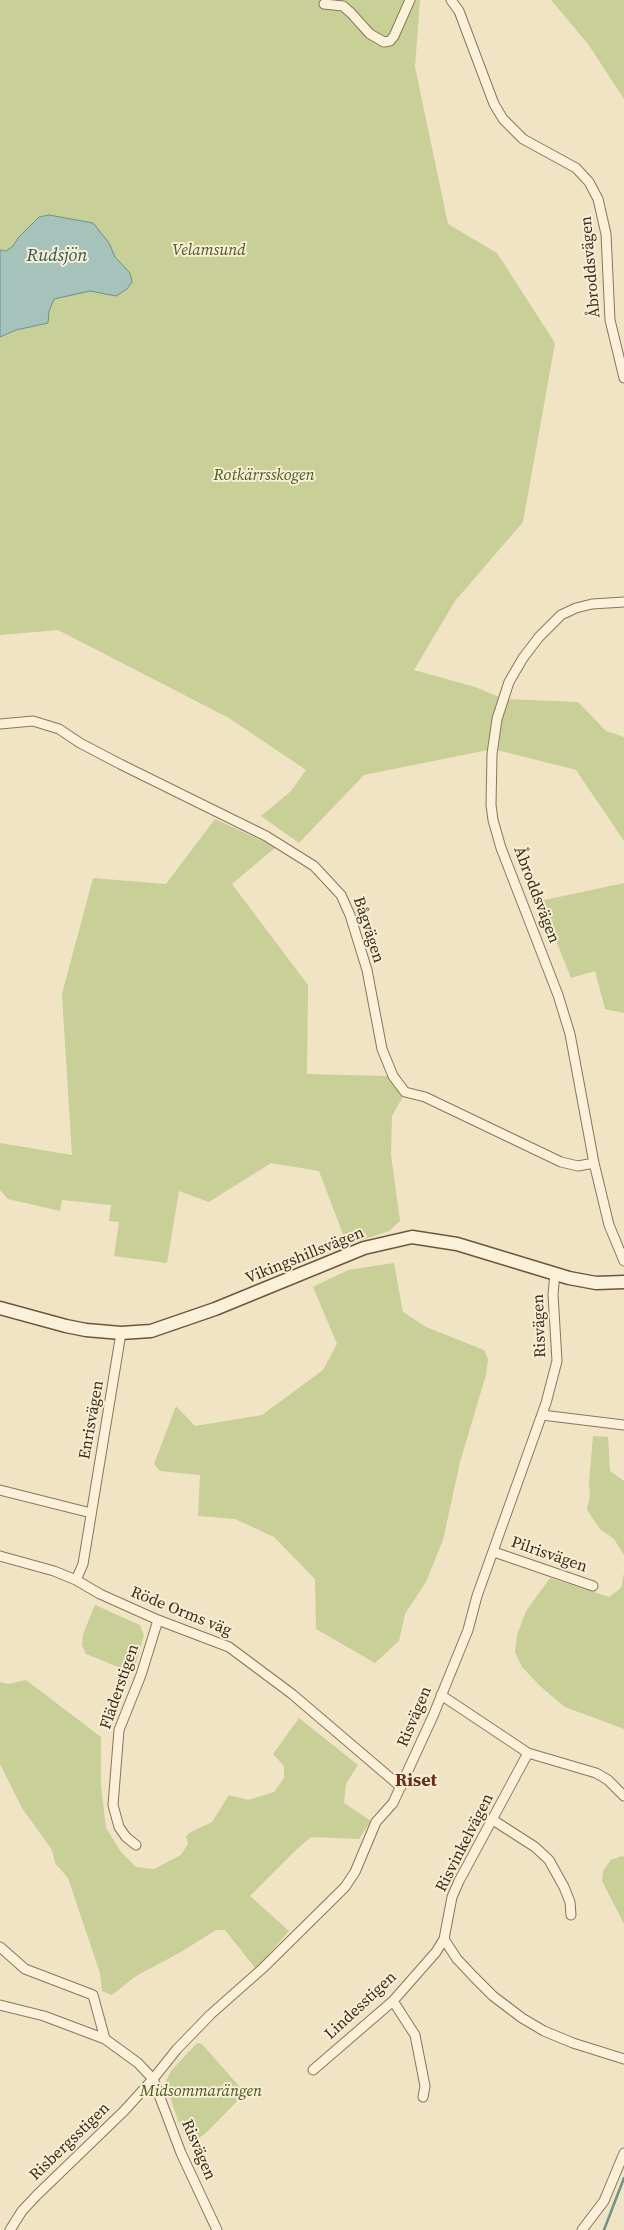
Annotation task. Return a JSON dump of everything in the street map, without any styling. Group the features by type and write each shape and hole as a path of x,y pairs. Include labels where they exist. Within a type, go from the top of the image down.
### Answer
{"street":[{"path":"324,4 343,6 351,12 370,34 384,42 390,41 394,36 410,0"},
{"name":"Åbroddsvägen","path":"451,0 459,11 494,104 503,119 523,138 576,168 588,182 598,199 606,234 610,320 624,378"},
{"name":"Åbroddsvägen","path":"624,602 592,604 576,608 562,615 539,637 523,658 509,682 497,719 492,754 491,805 501,848 558,995 570,1034 594,1163 609,1224 624,1262"},
{"name":"Bågvägen","path":"0,724 33,721 59,729 80,743 120,764 266,836 314,866 341,895 350,915 366,970 382,1049 393,1076 405,1092 425,1097 561,1162 578,1166 594,1163"},
{"name":"Vikingshillsvägen","path":"0,1308 66,1326 121,1333 151,1331 192,1318 364,1248 412,1237 456,1244 555,1274 596,1283 624,1282"},
{"name":"Risvägen","path":"217,2230 181,2152 153,2079 177,2048 211,2014 263,1968 346,1887 355,1872 376,1822 393,1803 401,1787 468,1630 477,1596 542,1415 557,1361 553,1294 555,1274"},
{"name":"Enrisvägen","path":"76,1580 82,1564 121,1333"},
{"path":"542,1415 624,1425"},
{"path":"0,1490 91,1513"},
{"name":"Pilrisvägen","path":"494,1552 593,1586"},
{"name":"Röde Orms väg","path":"0,1556 54,1571 158,1620 229,1647 292,1694 401,1787"},
{"name":"Fläderstigen","path":"136,1845 126,1837 119,1827 113,1805 119,1730 141,1676 158,1620"},
{"path":"441,1696 528,1753 596,1774 608,1780 624,1796"},
{"name":"Risvinkelvägen","path":"444,1939 452,1897 528,1753"},
{"path":"493,1820 535,1847 549,1860 570,1902 571,1915"},
{"path":"444,1939 457,1959 474,1977 522,2018 544,2031 572,2043 624,2059"},
{"name":"Lindesstigen","path":"313,2070 393,2001 436,1952 444,1939"},
{"path":"0,1947 24,1970 93,1995 105,2039"},
{"path":"393,2001 415,2035 425,2086 423,2097"},
{"path":"0,2005 44,2016 105,2039 138,2063 153,2079"},
{"name":"Risbergsstigen","path":"10,2230 22,2211 32,2200 124,2111 153,2079"},
{"path":"582,2230 604,2201 624,2153"}],"green space":[{"name":"Rotkärrsskogen","path":"0,0 420,0 415,67 448,224 497,253 555,343 523,522 455,601 414,670 475,687 504,699 578,702 606,731 624,737 624,841 576,770 493,749 364,775 299,843 261,816 291,791 306,770 229,718 58,630 0,635"},
{"path":"551,0 624,0 624,99 588,44"},
{"path":"215,819 276,847 232,884 308,985 307,1074 388,1076 404,1095 392,1116 391,1155 400,1221 389,1231 347,1245 319,1171 271,1163 209,1202 179,1191 167,1263 114,1256 119,1222 109,1221 111,1205 62,1200 60,1211 8,1199 0,1190 0,1143 72,1155 62,994 93,878 166,884"},
{"path":"624,883 624,1013 605,1009 595,971 571,978 540,901"},
{"path":"394,1263 403,1312 426,1327 484,1350 488,1359 486,1375 460,1462 443,1540 426,1582 405,1614 399,1641 375,1663 316,1629 315,1579 274,1537 235,1519 198,1516 200,1475 160,1471 154,1464 176,1406 195,1426 262,1415 323,1370 337,1344 313,1287 348,1270"},
{"path":"593,1436 608,1437 610,1471 624,1481 624,1555 614,1539 600,1529 587,1510 590,1495 589,1483"},
{"path":"624,1573 624,1729 565,1707 541,1687 522,1667 515,1652 517,1635 526,1611 550,1578 609,1597 621,1588"},
{"path":"95,1605 140,1625 144,1635 133,1673 86,1654 82,1645 83,1634"},
{"path":"26,1680 101,1737 101,1786 106,1828 121,1852 136,1867 154,1869 181,1855 188,1844 186,1836 212,1822 229,1795 248,1800 274,1792 284,1778 284,1766 273,1754 299,1718 358,1765 346,1784 344,1803 371,1821 359,1839 311,1837 250,1896 289,1931 256,1969 225,1930 216,1930 181,1952 136,1976 112,1995 102,1991 100,1973 68,1878 55,1863 52,1850 22,1808 0,1764 0,1682 8,1684"},
{"path":"624,1857 624,1924 602,1881 603,1871 611,1860"},
{"name":"Midsommarängen","path":"197,2043 202,2044 245,2093 207,2132 190,2145 179,2123 165,2083 171,2071"}],"water":[{"name":"Rudsjön","path":"49,215 93,223 109,243 115,257 130,273 132,282 127,289 116,296 90,291 54,299 49,311 48,323 16,330 0,337 0,250 6,251 13,246 18,238 39,217"}],"waterway":[{"path":"604,2230 624,2178"}],"district":[{"name":"Riset","path":"416,1781"}],"park label":[{"name":"Velamsund","path":"209,251"}]}
